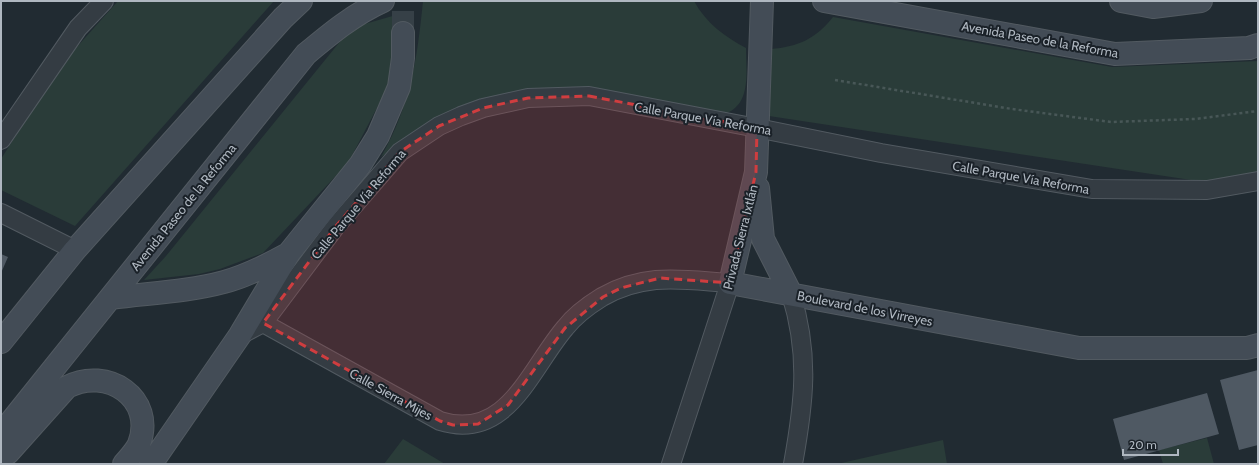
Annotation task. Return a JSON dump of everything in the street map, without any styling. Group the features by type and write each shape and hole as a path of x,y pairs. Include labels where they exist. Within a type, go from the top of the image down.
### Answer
{"main road":[{"path":"1,342 75,250 297,1"},
{"path":"283,18 302,1"},
{"name":"Avenida Paseo de la Reforma","path":"1,434 306,54 338,28 368,7 383,1"},
{"name":"Privada Sierra Ixtlán","path":"730,283 756,172 762,1"},
{"name":"Avenida Paseo de la Reforma","path":"824,1 1115,54 1250,48 1258,45"},
{"path":"1121,1 1153,7 1200,1"},
{"path":"151,464 240,335 289,254 360,165 378,136 399,87 403,33"},
{"path":"756,172 763,239 791,294"},
{"path":"111,298 201,287 224,282 246,275 289,254"},
{"name":"Boulevard de los Virreyes","path":"730,283 1080,348 1247,348 1258,345"},
{"path":"1,456 8,453 66,387 76,382 96,379 117,385 125,391 137,407 140,416 141,436 138,446 124,464"}],"street":[{"path":"1,140 78,28 104,1"},
{"name":"Calle Parque Vía Reforma","path":"240,335 263,323 336,226 400,152 439,126 461,116 483,108 528,98 589,96 881,153 1092,190 1207,190 1258,182"},
{"path":"8,216 75,250"},
{"name":"Boulevard de los Virreyes","path":"518,392 565,328 576,316 603,296 621,288 660,278 730,283"},
{"name":"Privada Sierra Ixtlán","path":"670,464 730,283"},
{"path":"791,294 800,322 804,368 802,414 793,464"},
{"name":"Calle Sierra Mijes","path":"263,323 440,421 453,425 472,425 489,420 508,405 518,392"}],"path":[{"path":"835,80 1012,109 1111,122 1194,118 1258,111"}],"highlighted area":[{"path":"589,96 757,128 756,172 730,283 660,278 621,288 603,297 565,328 508,405 478,424 453,425 440,421 263,323 336,226 400,152 439,126 483,108 528,98"}],"green space":[{"path":"118,1 274,1 75,226 1,190 1,159 59,67"},
{"path":"423,1 694,1 710,23 746,48 746,87 739,103 733,110 724,114 589,90 416,132 381,157 391,138 406,100 415,62"},
{"path":"396,15 388,87 348,163 263,253 220,269 199,274 144,280 166,256 351,28"},
{"path":"833,17 1112,67 1258,61 1258,181 1224,185 769,116 771,49 798,44 806,40 820,31"},
{"path":"1207,438 1214,464 1163,464 1159,450"},
{"path":"403,439 445,464 384,464"},
{"path":"943,440 947,464 837,464"}],"building":[{"path":"1,254 8,257 1,273"},
{"path":"1258,370 1258,445 1239,450 1220,380"},
{"path":"1207,393 1219,434 1124,460 1113,419"}],"tunnel":[{"path":"403,1 403,33"}]}
